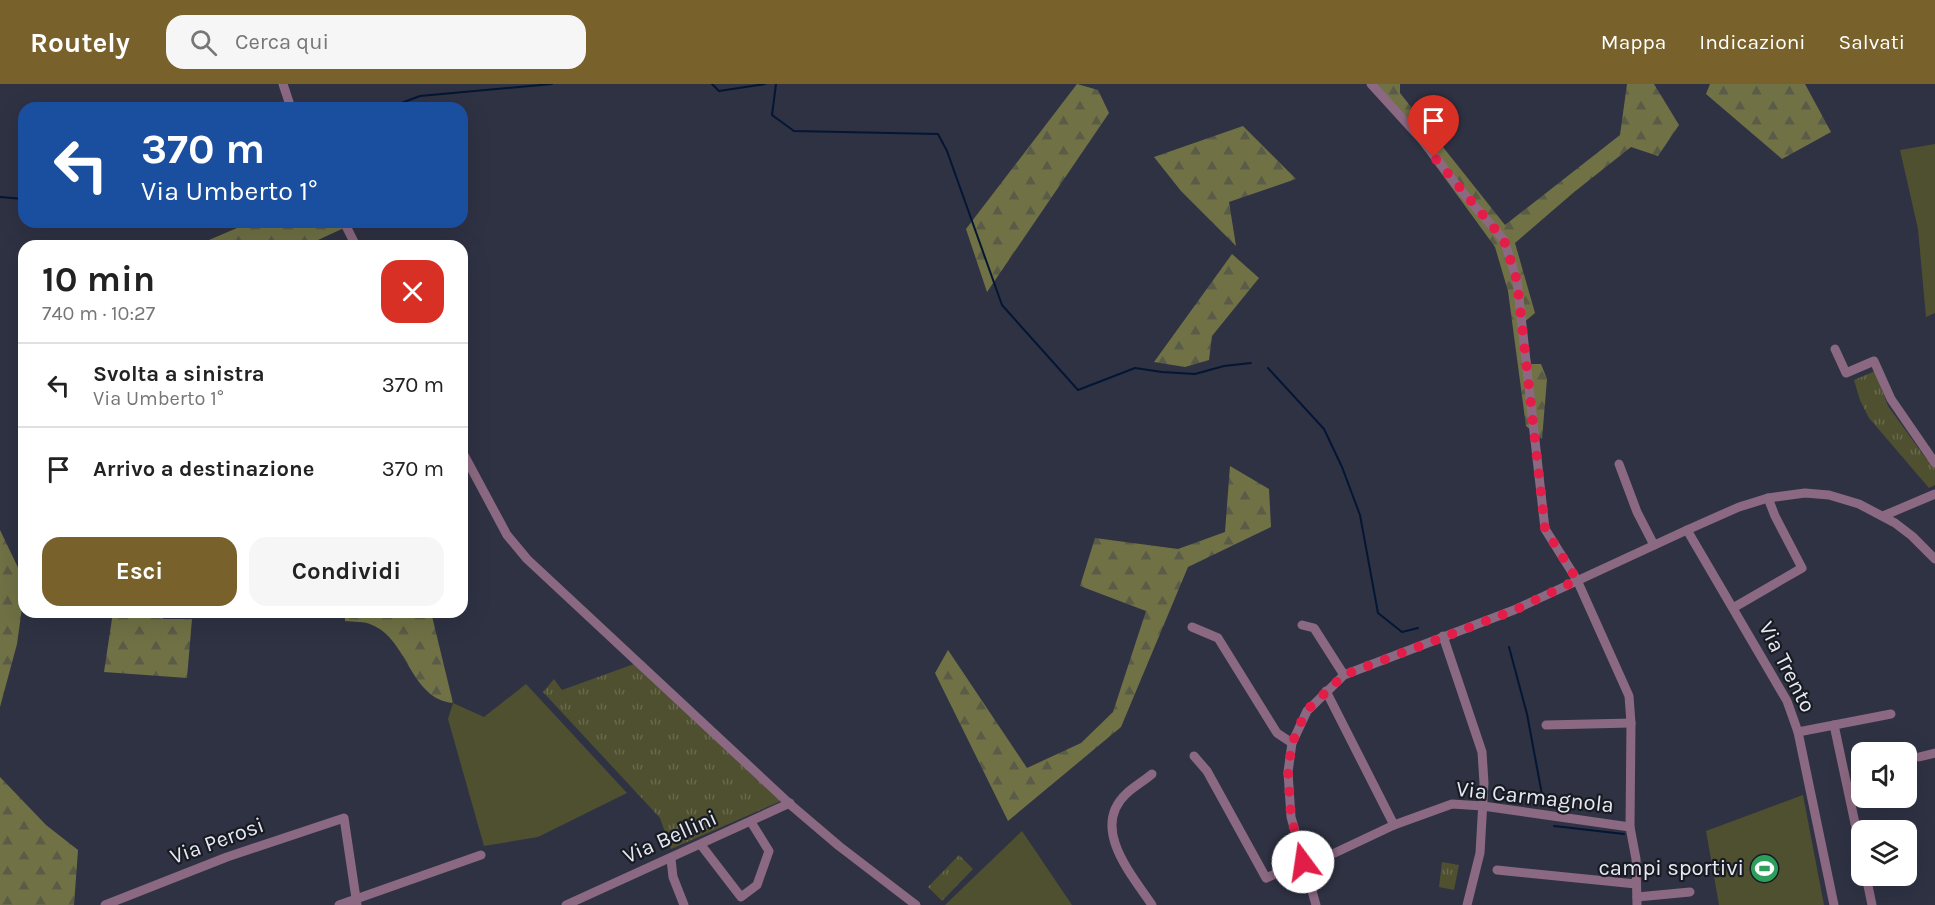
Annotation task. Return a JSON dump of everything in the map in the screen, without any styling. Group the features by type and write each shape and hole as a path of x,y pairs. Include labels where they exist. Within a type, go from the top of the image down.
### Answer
{"street":[{"path":"283,84 289,102"},
{"path":"1371,84 1423,141 1458,187 1504,240 1517,281 1545,529 1577,580 1629,696 1630,827 1636,859 1637,901 1690,892"},
{"path":"1835,349 1846,373 1874,361 1891,399 1935,463"},
{"path":"468,462 507,536 527,559 737,757 839,846 916,905"},
{"path":"1618,464 1637,512 1654,545"},
{"path":"1316,905 1291,817 1288,772 1292,743 1306,711 1344,675 1515,610 1687,530 1739,507 1768,498 1805,493 1829,495 1859,504 1883,516 1912,536 1935,559"},
{"path":"1883,516 1935,494"},
{"path":"1733,608 1802,568 1768,498"},
{"name":"Via Trento","path":"1687,530 1787,701 1798,732 1834,905"},
{"path":"1302,625 1314,628 1344,675"},
{"path":"1191,627 1218,638 1277,733 1292,743"},
{"path":"1443,636 1482,752 1483,806 1480,853 1467,905"},
{"path":"1326,691 1394,825"},
{"path":"1798,732 1891,714"},
{"path":"1546,725 1631,723"},
{"path":"1834,725 1854,820"},
{"path":"1919,757 1935,753"},
{"name":"Via Carmagnola","path":"1194,756 1206,771 1266,878 1304,865 1394,825 1452,804 1483,806 1630,827"},
{"path":"1152,774 1124,795 1111,816 1113,840 1125,865 1152,905"},
{"name":"Via Bellini","path":"566,905 790,803"},
{"name":"Via Perosi","path":"105,905 227,856 344,818 356,902"},
{"path":"701,845 741,897 757,885 769,851 751,822"},
{"path":"339,905 356,902 482,855"},
{"path":"671,859 673,877 684,905"},
{"path":"1497,870 1636,884"},
{"path":"1868,886 1872,905"}],"green space":[{"path":"1077,84 1098,90 1109,113 987,292 966,229"},
{"path":"1368,84 1400,84 1400,93 1505,225 1620,135 1627,84 1654,84 1679,125 1658,156 1631,147 1515,243 1535,313 1523,323 1531,364 1541,364 1547,379 1542,439 1526,426 1508,291 1495,247 1420,144"},
{"path":"1710,84 1805,84 1831,132 1782,159 1706,94"},
{"path":"1243,126 1296,179 1229,202 1236,246 1181,191 1154,157"},
{"path":"1935,144 1935,313 1926,317 1918,229 1900,150"},
{"path":"237,228 344,228 318,240 209,240"},
{"path":"1232,254 1259,278 1212,336 1209,360 1185,367 1154,362"},
{"path":"1875,371 1888,406 1927,460 1935,455 1935,485 1929,488 1869,418 1860,400 1854,380"},
{"path":"1230,466 1269,489 1271,527 1188,567 1121,727 1008,821 935,673 948,650 1027,768 1081,743 1113,712 1146,611 1080,586 1095,538 1178,549 1225,532"},
{"path":"0,530 18,568 18,618 21,618 17,644 0,707"},
{"path":"112,618 192,619 187,678 104,672"},
{"path":"345,618 432,618 453,703 439,699 427,691 384,632 362,622 345,621"},
{"path":"634,664 781,801 671,849 660,818 543,692 554,679 562,690"},
{"path":"526,684 627,793 538,837 484,846 448,719 453,703 484,717"},
{"path":"0,777 46,825 78,850 74,905 0,905"},
{"name":"campi sportivi","path":"1803,795 1824,905 1719,905 1706,831"},
{"path":"1022,831 1072,905 945,905"},
{"path":"959,855 973,869 942,901 928,887"},
{"path":"1442,862 1459,865 1454,890 1439,887"}],"waterway":[{"path":"404,102 420,96 552,84"},
{"path":"712,84 719,91 765,84"},
{"path":"776,84 772,115 794,131 938,134 947,151 1002,305 1078,390 1135,368 1195,374 1224,366 1251,363"},
{"path":"0,197 18,198"},
{"path":"1268,368 1324,429 1342,467 1360,515 1378,613 1402,632 1418,628"},
{"path":"1509,647 1527,714 1543,800"},
{"path":"1554,826 1624,834"}],"place":[{"name":"campi sportivi","path":"1765,868"}],"route":[{"path":"1303,862 1291,817 1288,772 1292,743 1306,711 1344,675 1515,610 1577,580 1545,529 1517,281 1504,240 1434,157"}]}
